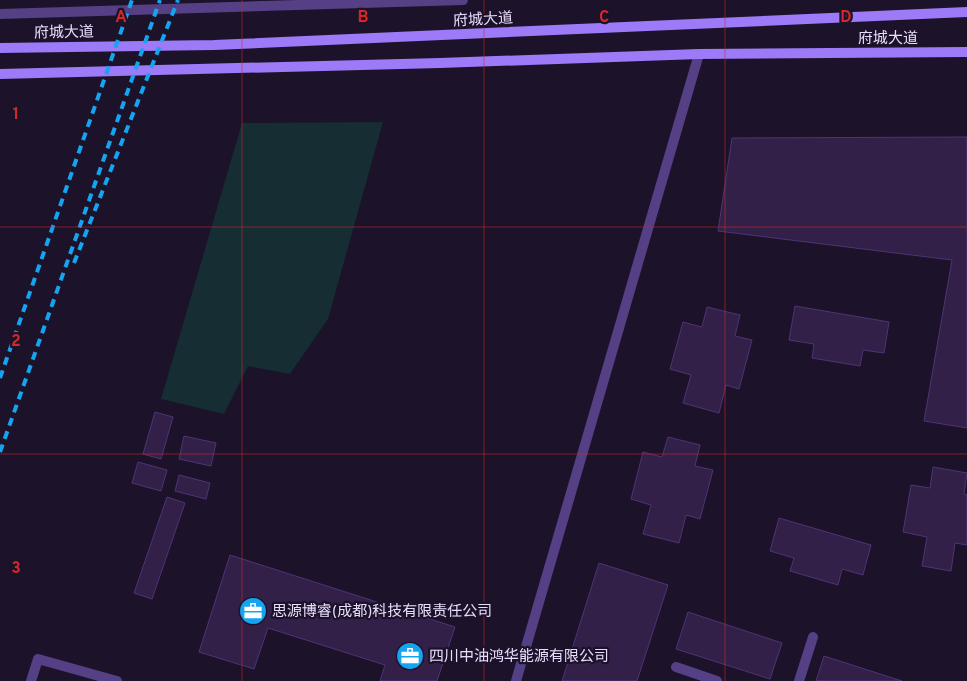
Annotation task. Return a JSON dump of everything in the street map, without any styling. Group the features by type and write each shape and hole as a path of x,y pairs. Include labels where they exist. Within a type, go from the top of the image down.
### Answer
{"main road":[{"name":"府城大道","path":"0,48 214,45 967,12"},
{"name":"府城大道","path":"0,74 440,63 699,54 967,52"}],"street":[{"path":"0,14 463,0"},
{"path":"516,681 699,54"},
{"path":"799,681 813,637"},
{"path":"31,681 38,659 118,681"},
{"path":"676,667 717,681"}],"green space":[{"path":"383,122 328,319 290,374 248,366 224,414 161,399 242,123"}],"building":[{"path":"967,137 967,428 924,421 952,260 718,231 732,138"},
{"path":"795,306 889,322 884,353 863,350 860,366 812,358 814,344 789,340"},
{"path":"707,307 740,315 735,336 752,340 739,389 726,385 719,413 683,403 691,375 670,369 683,322 702,327"},
{"path":"155,412 173,417 161,459 143,454"},
{"path":"184,436 216,443 211,466 179,459"},
{"path":"668,437 700,445 695,466 713,470 700,519 686,515 679,543 643,534 651,505 631,499 643,452 662,457"},
{"path":"138,462 167,470 161,491 132,483"},
{"path":"933,467 967,473 964,494 967,495 967,545 955,543 951,571 922,566 927,537 903,532 911,485 930,488"},
{"path":"179,475 210,483 206,499 175,491"},
{"path":"167,497 185,503 152,599 134,593"},
{"path":"779,518 871,545 863,575 842,569 838,585 790,571 794,558 770,551"},
{"path":"230,555 455,627 437,681 380,681 385,665 268,628 254,669 199,652"},
{"path":"599,563 668,585 637,681 562,681"},
{"path":"688,612 782,643 770,679 676,649"},
{"path":"824,656 902,681 816,681"}],"railway":[{"path":"0,378 132,0"},
{"path":"0,452 160,0"},
{"path":"74,263 178,0"}],"place":[{"name":"思源博睿(成都)科技有限责任公司","path":"253,611"},
{"name":"四川中油鸿华能源有限公司","path":"410,656"}]}
